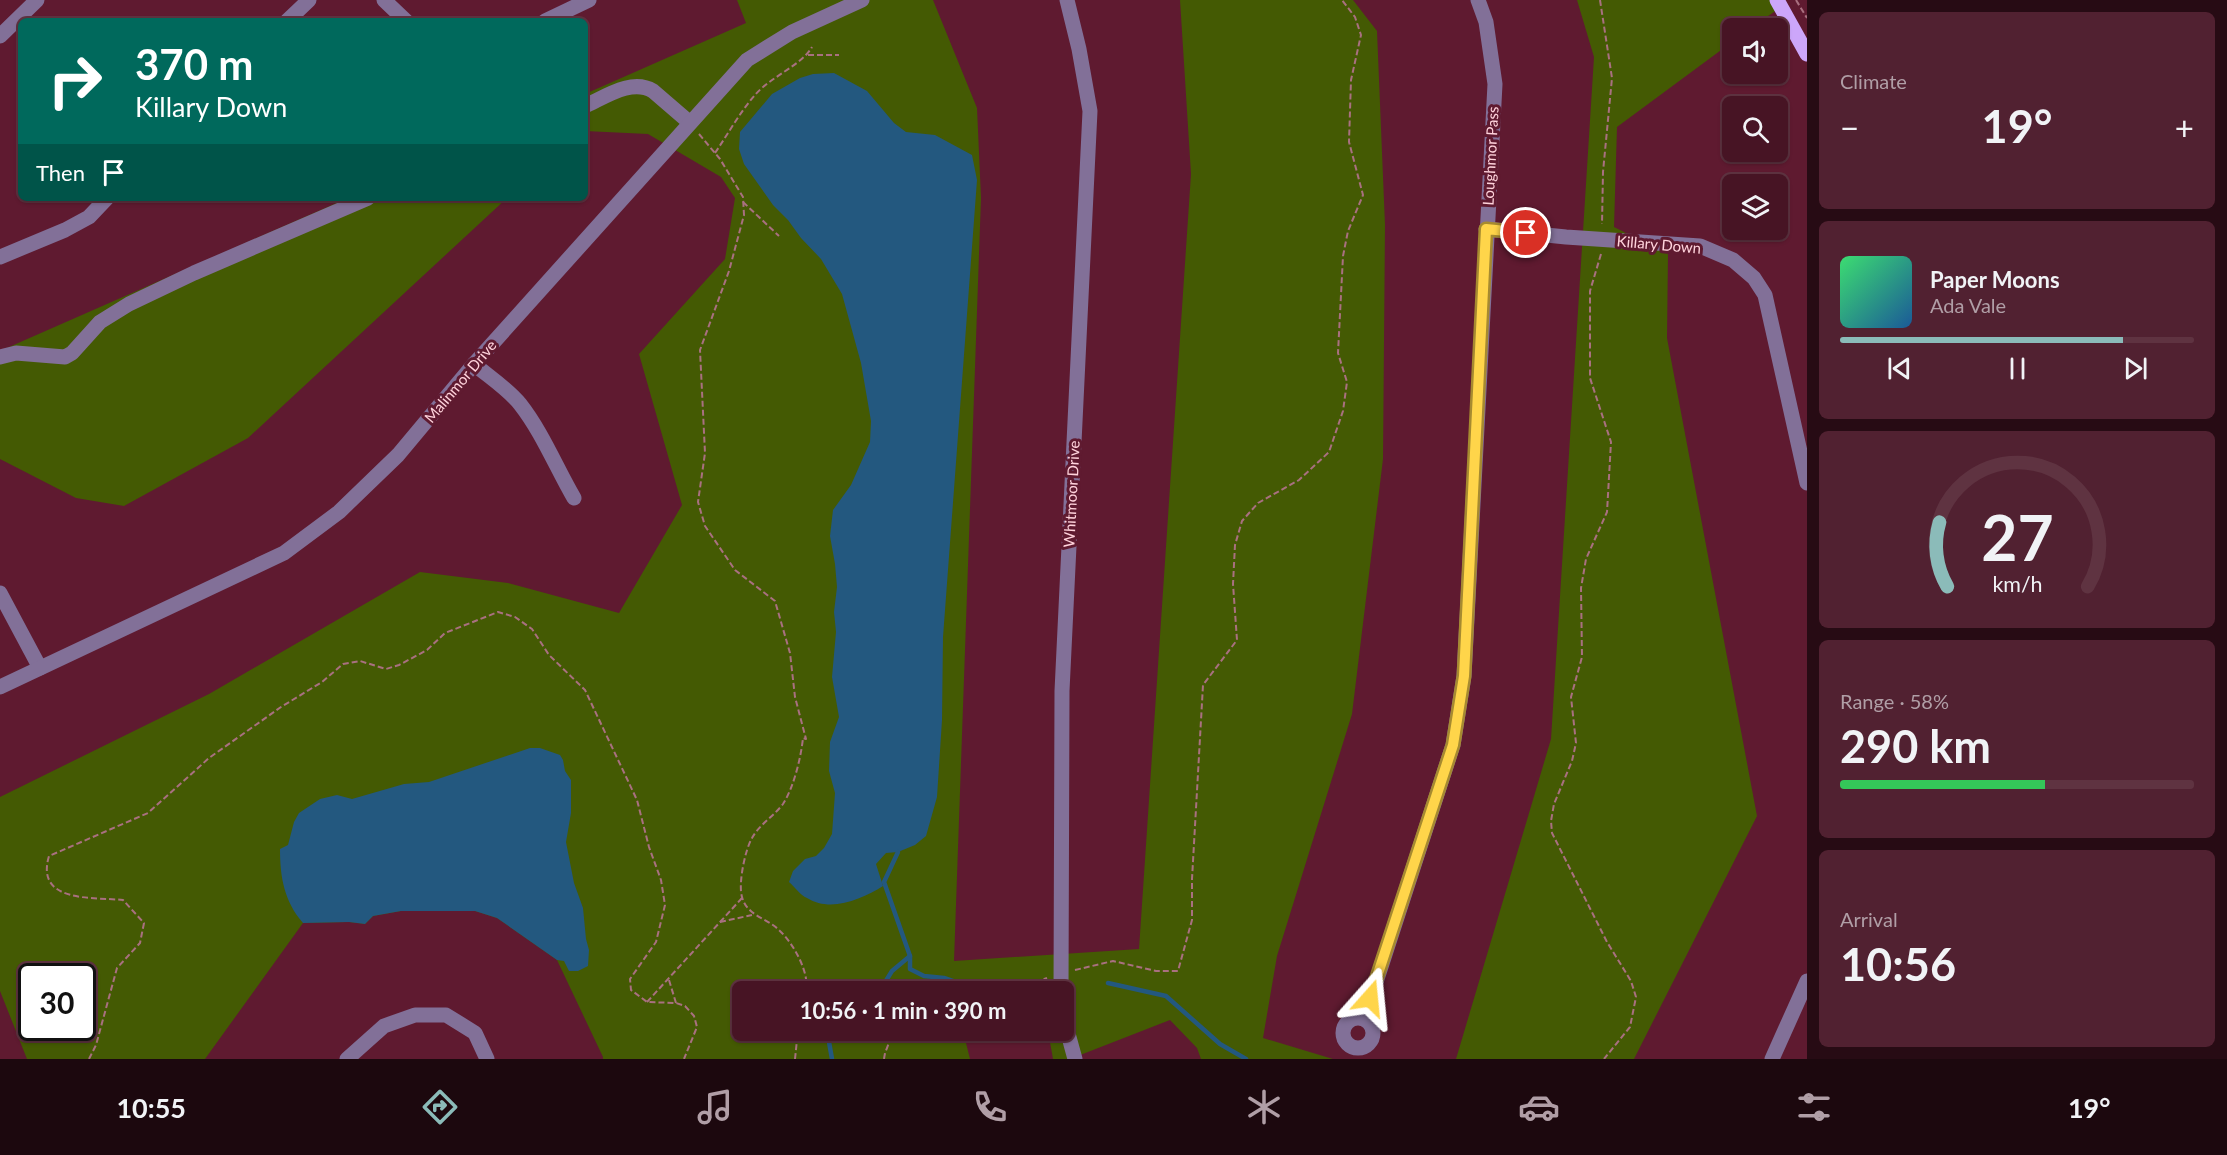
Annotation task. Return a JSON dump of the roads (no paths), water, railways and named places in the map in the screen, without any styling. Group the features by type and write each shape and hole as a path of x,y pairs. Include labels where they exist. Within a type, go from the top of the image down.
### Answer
{"main road":[{"path":"1777,0 1807,54"}],"street":[{"path":"18,18 37,0"},
{"path":"290,18 309,0"},
{"path":"384,0 403,18"},
{"path":"551,18 590,0"},
{"name":"Malinmor Drive","path":"0,687 284,553 339,512 398,455 474,364 747,60 792,32 862,0"},
{"name":"Whitmoor Drive","path":"1061,981 1062,692 1090,111 1079,49 1067,0"},
{"name":"Loughmor Pass","path":"1364,1019 1453,745 1464,676 1495,84 1486,22 1478,0"},
{"path":"0,36 18,18"},
{"path":"588,105 626,88 638,86 653,91 689,122"},
{"path":"0,257 81,221 104,201"},
{"path":"0,357 16,353 64,357 72,353 100,322 129,304 194,273 361,201"},
{"name":"Killary Down","path":"1486,229 1700,246 1733,260 1754,278 1765,295 1807,483"},
{"path":"474,364 519,403 540,434 555,467 574,498"},
{"path":"0,593 40,668"},
{"path":"1772,1059 1807,981"},
{"path":"347,1059 384,1026 415,1015 446,1016 475,1033 487,1059"},
{"path":"1070,1041 1075,1059"}],"water":[{"path":"834,73 867,91 894,123 906,132 935,135 972,155 977,180 943,637 942,720 937,797 926,836 915,845 898,852 886,853 876,864 883,886 856,899 826,904 804,897 789,882 793,871 805,859 816,856 832,834 835,793 829,771 830,742 839,717 832,677 837,587 830,536 833,510 851,485 870,442 871,421 861,363 842,294 821,259 773,205 744,164 739,149 740,132 772,94 800,78 813,74"},
{"path":"530,748 540,748 560,755 565,771 571,780 571,813 566,842 574,883 583,908 589,950 588,966 578,971 569,971 564,961 557,960 497,918 475,911 401,911 373,916 365,924 303,923 297,915 284,888 280,849 288,845 294,822 299,813 320,799 337,795 352,799 404,784 429,782"}],"waterway":[{"path":"898,852 884,882 910,956 910,969 924,976 953,981"},
{"path":"886,981 892,971 910,956"},
{"path":"1108,983 1166,996 1220,1044 1246,1059"},
{"path":"829,1041 832,1059"}]}
